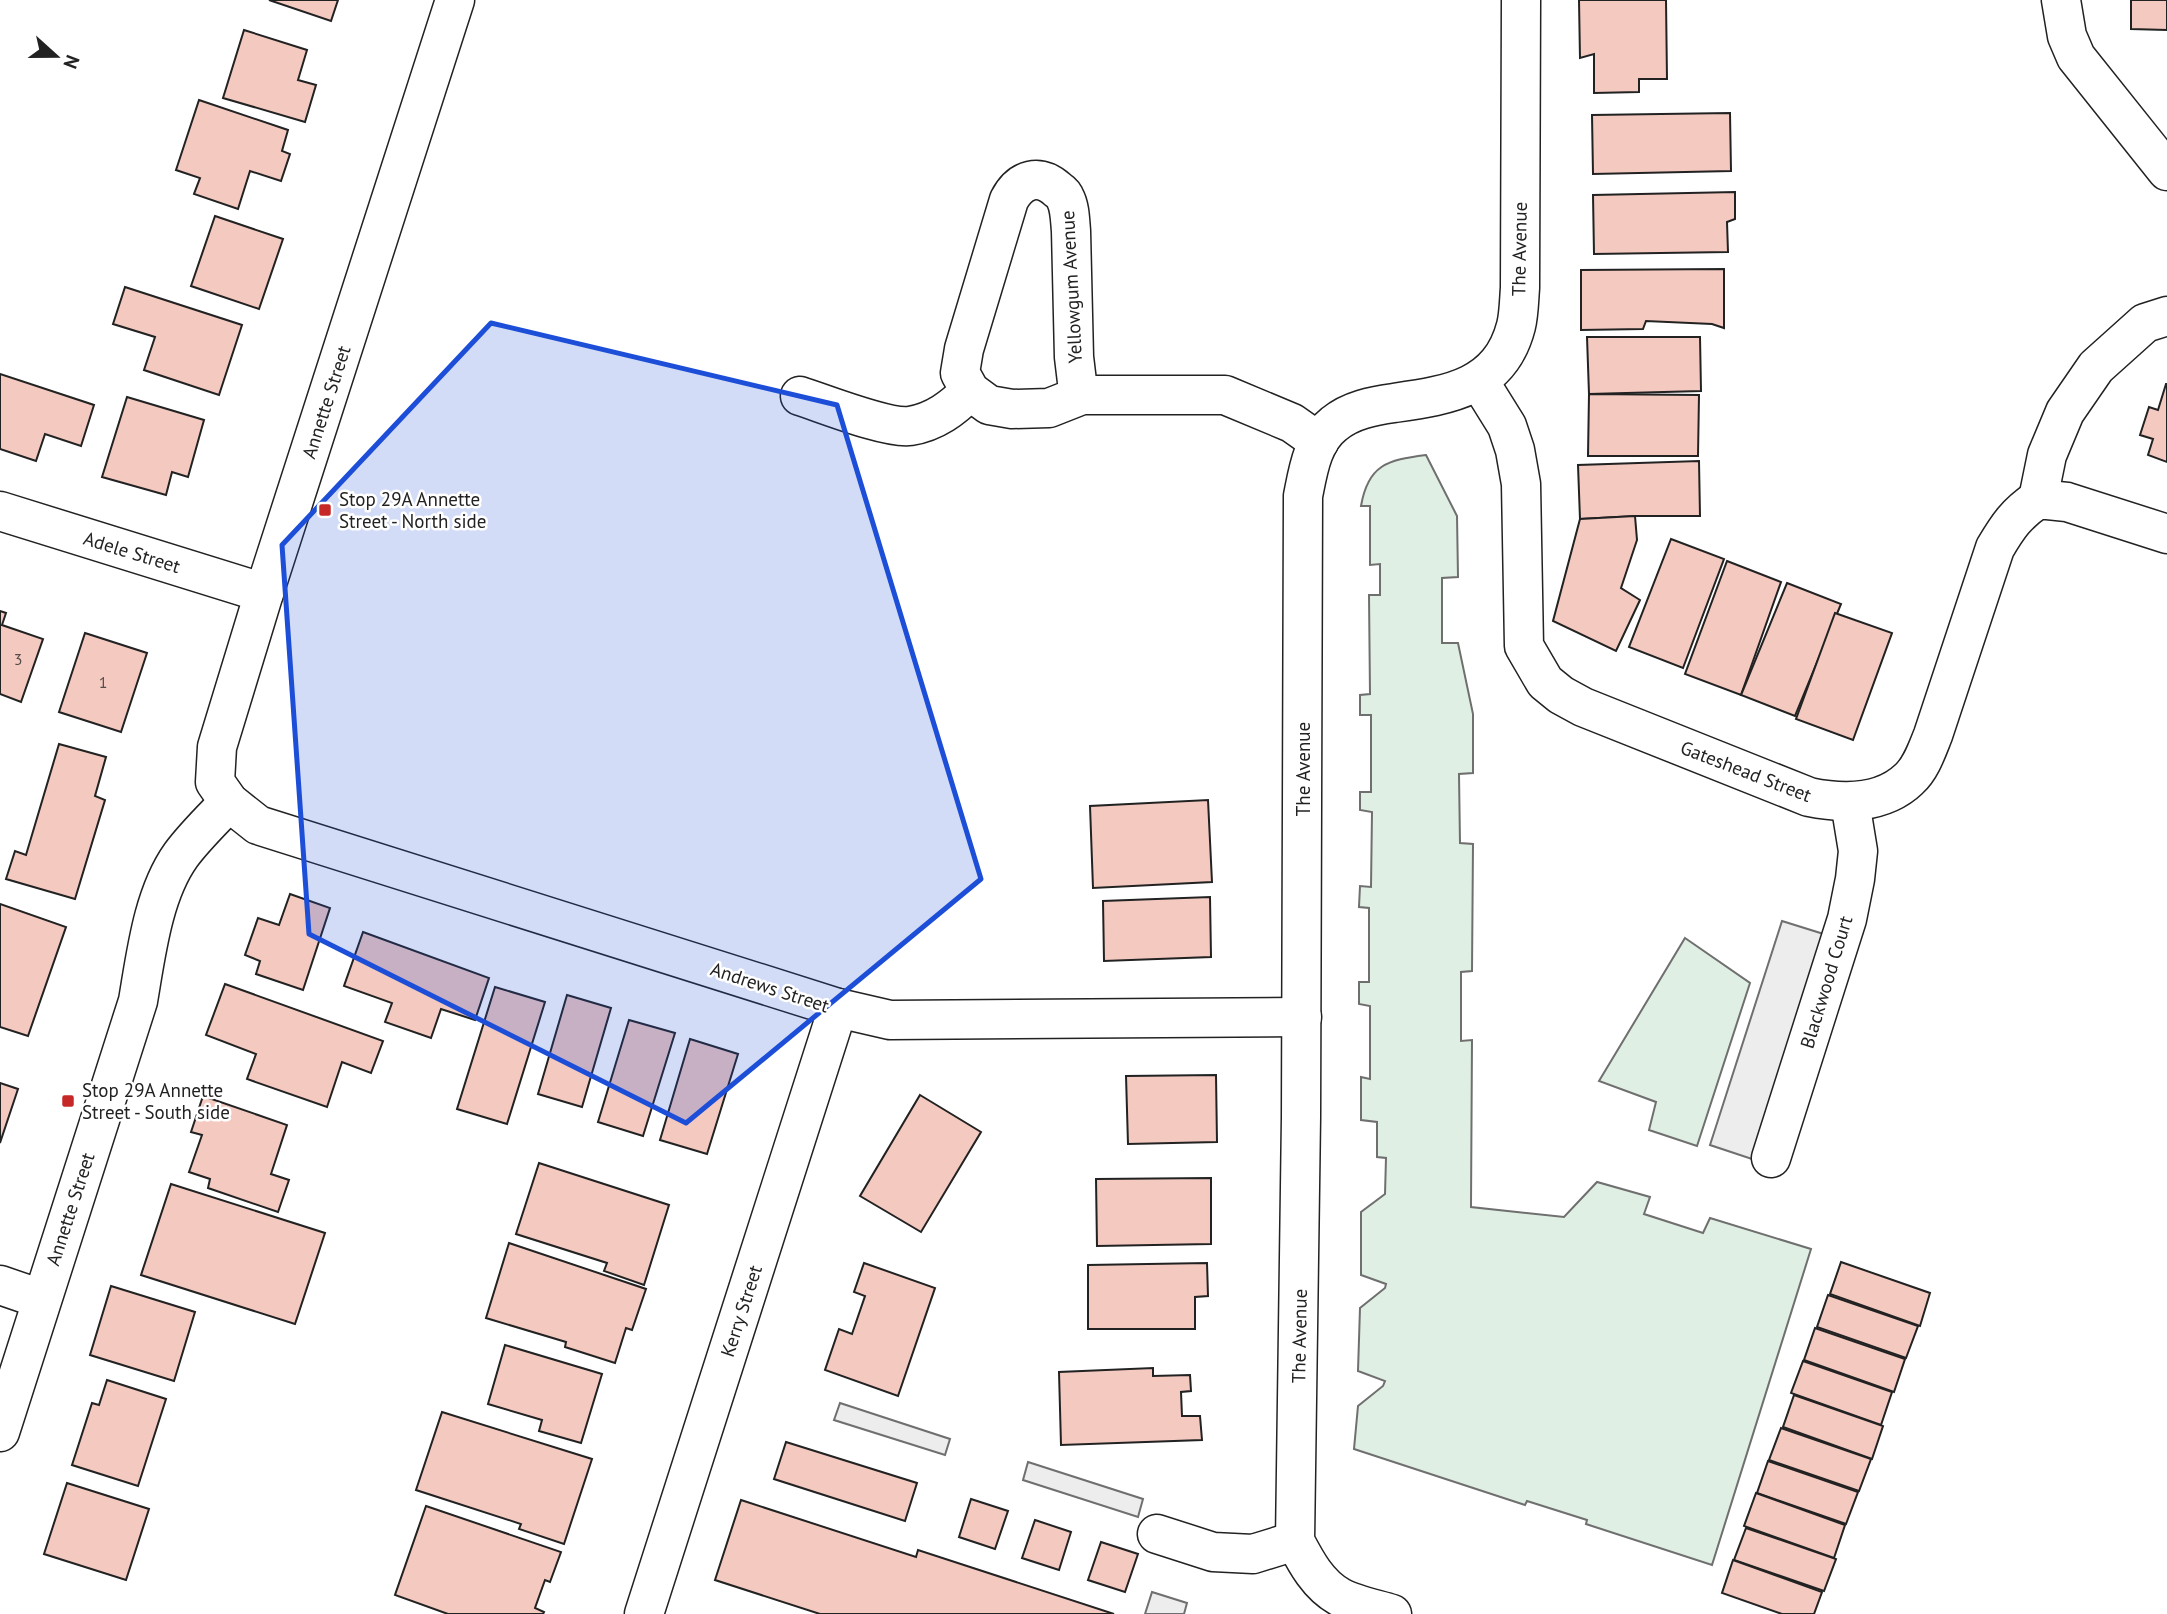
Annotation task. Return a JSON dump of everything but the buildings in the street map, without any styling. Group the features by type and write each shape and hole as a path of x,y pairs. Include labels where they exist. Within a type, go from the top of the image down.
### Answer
{"street":[{"name":"Annette Street","path":"0,1432 138,1001 150,929 168,882 181,856 244,814 215,782 217,747 455,0"},
{"name":"The Avenue","path":"1295,1541 1302,1017 1303,496 1309,465 1319,442 1333,424 1370,407 1458,391 1479,381 1507,349 1516,325 1520,288 1521,0"},
{"path":"2061,0 2067,36 2076,57 2167,171"},
{"name":"Yellowgum Avenue","path":"970,391 960,373 964,349 1009,200 1016,188 1032,179 1050,183 1065,196 1069,210 1074,357 1077,382 1082,395"},
{"path":"2167,316 2145,323 2096,367 2065,412 2046,455 2038,499 2067,502 2167,534"},
{"name":"Gateshead Street","path":"1479,381 1507,426 1515,450 1521,484 1524,646 1545,682 1583,707 1802,794 1832,802 1850,802 1892,792 1911,778 1923,760 1933,735 1995,548 2010,523 2038,499"},
{"path":"800,396 887,424 908,426 928,421 952,409 970,391 989,405 1012,409 1049,408 1082,395 1225,395 1292,423 1319,442"},
{"name":"Adele Street","path":"0,511 264,593"},
{"name":"Blackwood Court","path":"1771,1158 1847,919 1858,851 1850,802"},
{"name":"Andrews Street","path":"244,814 838,1008 890,1020 1302,1017"},
{"name":"Kerry Street","path":"644,1614 838,1008"},
{"path":"0,1285 41,1298"},
{"path":"1157,1534 1213,1552 1253,1554 1295,1541 1308,1566 1339,1597 1392,1614"}],"highlighted area":[{"path":"491,323 837,405 981,879 686,1123 309,934 282,545"}],"green space":[{"path":"1426,455 1457,516 1458,577 1442,578 1442,643 1458,643 1473,714 1473,773 1459,774 1460,843 1473,844 1472,971 1461,972 1461,1041 1472,1040 1471,1207 1564,1217 1597,1182 1650,1197 1644,1214 1703,1233 1710,1218 1811,1249 1712,1565 1586,1524 1587,1520 1527,1501 1525,1505 1354,1449 1358,1406 1383,1386 1385,1381 1358,1371 1360,1308 1385,1288 1386,1284 1361,1275 1361,1212 1385,1194 1386,1158 1377,1157 1377,1122 1361,1120 1361,1077 1370,1079 1370,1006 1359,1004 1359,982 1369,982 1369,908 1359,907 1360,886 1371,887 1372,812 1360,810 1360,792 1371,792 1371,715 1360,715 1360,695 1370,694 1369,595 1380,595 1380,564 1370,565 1370,506 1361,506 1364,492 1374,473 1400,459"},
{"path":"1685,938 1750,983 1697,1146 1649,1130 1656,1102 1599,1081"}],"shaded area":[{"path":"1782,921 1830,936 1758,1161 1710,1145"},
{"path":"840,1403 950,1439 945,1455 834,1420"},
{"path":"1028,1462 1143,1499 1138,1517 1023,1480"},
{"path":"1152,1592 1187,1603 1184,1614 1145,1614"}],"place":[{"name":"Stop 29A Annette Street - North side","path":"325,510"},
{"name":"Stop 29A Annette Street - South side","path":"68,1101"}]}
